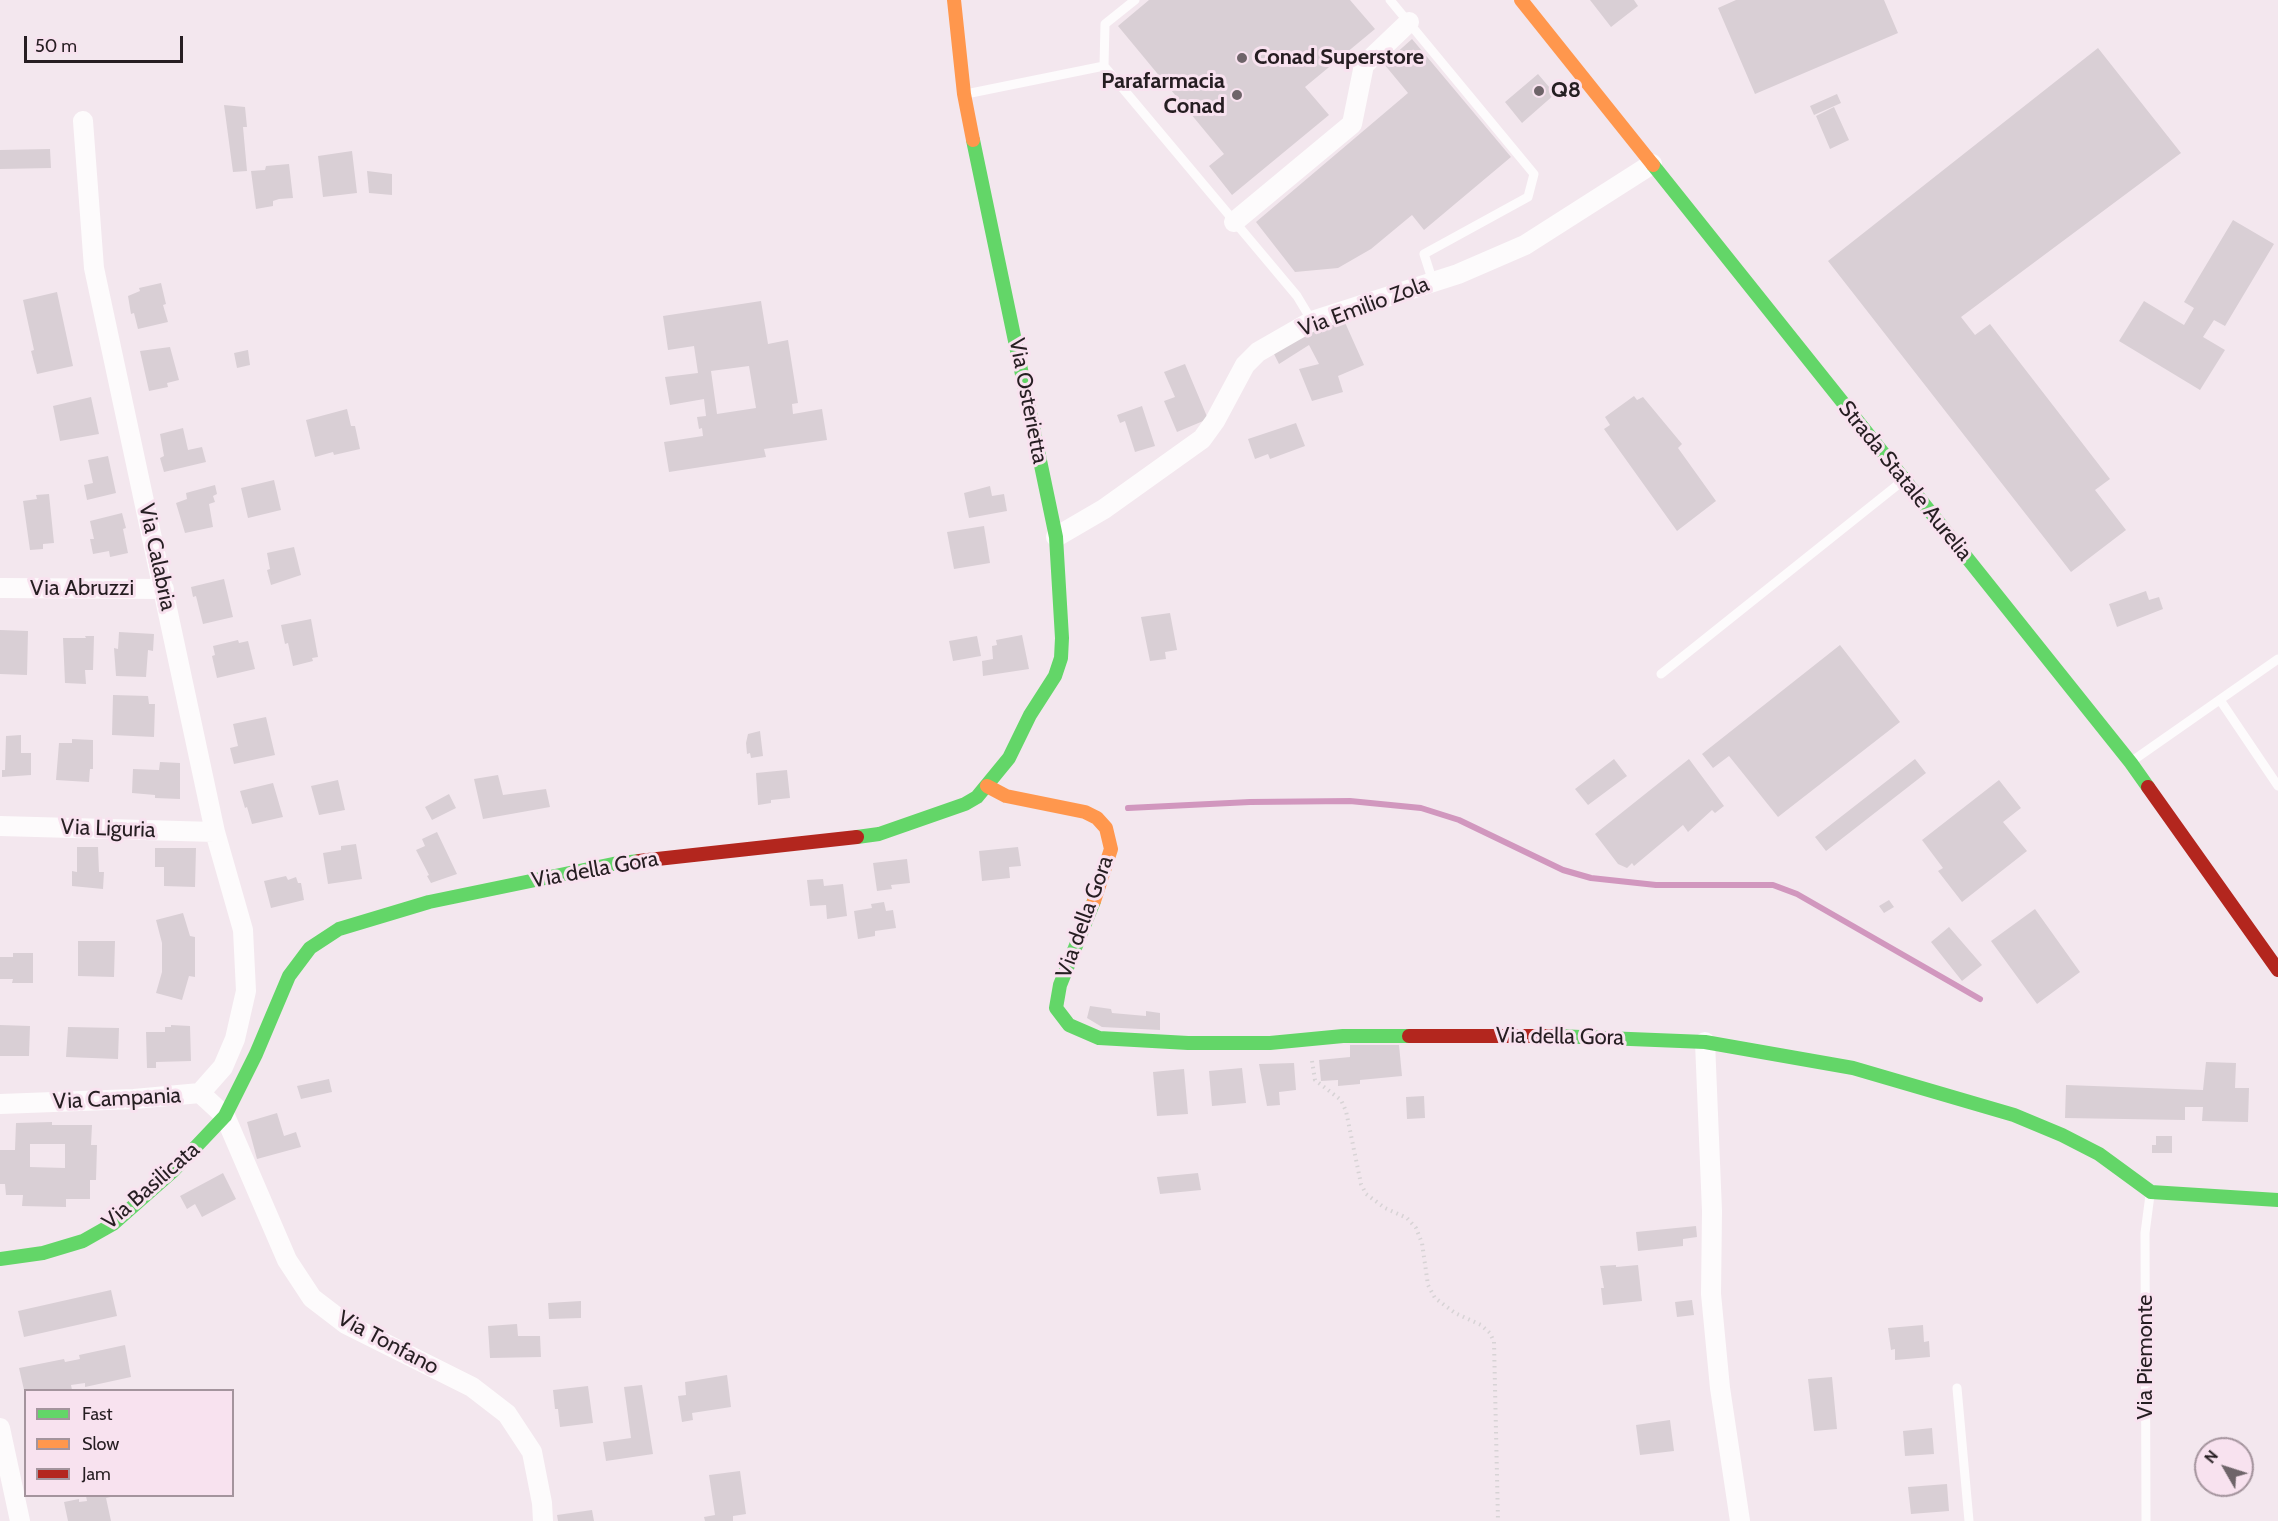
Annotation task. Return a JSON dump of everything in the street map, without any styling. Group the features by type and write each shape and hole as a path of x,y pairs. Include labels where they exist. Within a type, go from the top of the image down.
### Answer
{"street":[{"name":"Via Osterietta","path":"954,0 964,94 1056,537 1062,638 1061,658 1055,676 1030,715 1009,758 987,786"},
{"name":"Strada Statale Aurelia","path":"1521,0 2131,763 2278,970"},
{"path":"1234,222 1352,124 1364,65 1408,22"},
{"name":"Via Calabria","path":"83,121 94,268 215,832 243,930 246,990 234,1039 223,1067 200,1093"},
{"name":"Via Emilio Zola","path":"1056,537 1104,509 1202,439 1215,421 1245,365 1258,352 1312,321 1458,274 1525,245 1652,164"},
{"name":"Via Abruzzi","path":"0,588 164,589"},
{"name":"Via della Gora","path":"225,1116 256,1053 289,976 310,948 339,929 429,902 613,864 879,834 965,804 977,797 987,786 1006,796 1085,812 1106,828 1111,849 1108,861 1089,916 1060,985 1056,1008 1069,1025 1099,1038 1122,1041 1258,1043 1343,1036 1468,1035 1563,1036 1704,1042 1852,1068 2014,1115 2062,1135 2099,1154 2151,1192"},
{"name":"Via Liguria","path":"0,826 215,832"},
{"path":"246,990 279,1000"},
{"path":"1704,1042 1712,1211 1711,1294 1720,1388 1740,1521"},
{"name":"Via Campania","path":"0,1104 134,1099 200,1093 225,1116"},
{"name":"Via Basilicata","path":"0,1259 43,1253 83,1240 113,1224 173,1171 225,1116"},
{"name":"Via Tonfano","path":"225,1116 287,1260 312,1298 346,1324 472,1387 507,1414 532,1452 542,1503 543,1521"},
{"path":"2151,1192 2278,1200"},
{"path":"0,1428 20,1521"}],"lane":[{"path":"1135,0 1105,24 1104,66 1297,296 1312,321"},
{"path":"1390,0 1534,174 1528,197 1424,254 1433,282"},
{"path":"964,94 1104,66"},
{"path":"1661,674 1904,480"},
{"path":"2131,763 2275,664"},
{"path":"2220,700 2278,786"},
{"name":"Via Piemonte","path":"2146,1521 2145,1233 2151,1192"},
{"path":"1957,1388 1969,1521"}],"path":[{"path":"1311,1039 1312,1069 1315,1080 1341,1100 1346,1111 1361,1184 1366,1194 1407,1218 1416,1228 1422,1243 1428,1285 1436,1298 1455,1313 1481,1325 1490,1333 1494,1342 1498,1521"}],"building":[{"name":"Conad Superstore","path":"1149,0 1350,0 1375,29 1305,87 1329,115 1232,195 1209,166 1224,154 1118,26"},
{"path":"1590,0 1634,0 1638,6 1611,27"},
{"path":"1736,0 1884,0 1898,33 1755,94 1718,8"},
{"path":"1412,39 1511,157 1424,230 1412,215 1371,249 1338,268 1295,272 1256,222 1408,93 1384,64"},
{"path":"2098,48 2181,153 1961,317 1975,335 1990,324 2110,479 2095,490 2126,530 2071,572 1828,261"},
{"path":"1538,74 1555,94 1522,123 1505,102"},
{"path":"1837,94 1841,103 1814,115 1810,106"},
{"path":"224,105 245,107 247,127 243,127 247,171 233,172"},
{"path":"1834,107 1849,140 1830,149 1816,116"},
{"path":"50,149 51,168 0,169 0,150"},
{"path":"352,151 357,193 323,197 318,156"},
{"path":"289,164 293,198 279,199 273,201 273,206 256,209 251,171 265,170 266,166"},
{"path":"367,171 392,174 392,195 369,193"},
{"path":"2233,220 2274,244 2225,326 2214,320 2203,337 2225,350 2200,390 2119,341 2144,301 2184,325 2194,308 2184,302"},
{"path":"161,283 166,304 163,305 168,322 138,329 134,313 131,314 128,296 140,291 139,288"},
{"path":"57,292 73,366 37,374 23,300"},
{"path":"761,301 768,344 788,340 798,403 792,404 793,414 822,409 827,440 764,449 766,457 669,472 664,442 703,436 697,417 706,416 704,399 670,405 665,377 698,373 694,346 668,350 663,316","holes":["749,366 756,408 717,414 711,371"]},
{"path":"1343,318 1364,365 1338,376 1343,392 1312,401 1299,369 1319,364 1309,345 1279,364 1272,350 1321,323"},
{"path":"170,347 179,380 167,383 168,387 149,391 140,351"},
{"path":"248,350 250,365 237,368 234,353"},
{"path":"1185,364 1208,419 1177,432 1164,401 1175,397 1164,372"},
{"path":"1634,396 1637,400 1643,397 1682,444 1678,448 1716,501 1677,531 1604,429 1610,425 1605,417"},
{"path":"91,397 99,434 60,441 53,406"},
{"path":"1142,406 1155,446 1135,452 1125,421 1120,423 1117,415"},
{"path":"347,409 351,426 355,426 360,449 315,457 306,420"},
{"path":"1296,423 1305,446 1270,459 1268,454 1255,459 1248,439"},
{"path":"183,428 188,450 202,447 206,462 164,472 160,458 164,456 160,434"},
{"path":"108,456 116,493 87,500 84,485 93,483 88,460"},
{"path":"274,480 281,510 248,518 241,488"},
{"path":"215,485 217,494 213,496 215,502 209,504 213,527 185,533 176,503 187,499 186,493"},
{"path":"990,486 992,496 1004,494 1007,511 969,518 964,493"},
{"path":"49,494 54,543 43,544 43,549 30,550 23,501 37,499 36,495"},
{"path":"122,513 128,553 110,557 109,551 93,554 90,539 94,539 90,521"},
{"path":"984,526 990,563 954,569 947,532"},
{"path":"294,547 301,575 271,585 267,570 270,569 267,553"},
{"path":"224,579 233,617 203,624 196,596 193,597 191,587"},
{"path":"2146,591 2149,600 2159,597 2163,609 2117,627 2109,604"},
{"path":"1170,613 1177,650 1165,652 1166,659 1150,661 1141,617"},
{"path":"311,619 318,657 312,658 313,661 293,666 281,625"},
{"path":"0,630 28,631 27,675 0,674"},
{"path":"119,632 154,634 153,651 148,650 146,677 116,676 114,648 118,649"},
{"path":"1022,635 1029,669 983,676 982,661 993,659 992,646 997,645 996,640"},
{"path":"85,636 94,636 93,670 85,670 86,684 65,683 63,638 86,638"},
{"path":"977,636 981,656 953,661 949,641"},
{"path":"238,640 239,643 248,641 255,669 217,678 212,656 215,655 213,646"},
{"path":"1840,645 1900,722 1778,817 1729,756 1713,768 1702,754"},
{"path":"113,695 148,696 149,704 155,704 154,737 112,735"},
{"path":"266,717 275,755 234,764 230,748 238,746 233,724"},
{"path":"760,731 763,756 751,758 750,753 747,754 748,734"},
{"path":"21,735 21,753 31,753 31,775 2,777 2,770 5,770 6,736"},
{"path":"72,739 93,740 93,769 90,769 89,782 56,780 59,743 72,743"},
{"path":"1614,759 1627,776 1588,805 1575,789"},
{"path":"1689,759 1724,806 1715,813 1712,810 1688,832 1683,825 1634,866 1632,863 1627,868 1618,864 1595,834"},
{"path":"1915,759 1926,773 1826,851 1815,837"},
{"path":"160,762 180,763 180,799 155,798 155,795 132,793 133,769 159,770"},
{"path":"787,770 790,798 771,800 771,803 758,805 756,773"},
{"path":"498,775 503,795 546,789 550,807 483,819 474,779"},
{"path":"338,780 345,810 319,815 311,786"},
{"path":"1999,780 2021,808 2003,822 2027,851 1962,902 1938,871 1943,868 1922,840"},
{"path":"273,783 283,817 252,824 240,791"},
{"path":"449,794 456,808 432,820 425,807"},
{"path":"437,832 457,874 431,883 416,850 425,846 422,839"},
{"path":"356,844 362,879 328,884 323,853 341,850 341,846"},
{"path":"77,847 98,847 99,872 104,872 103,889 72,886 72,871 77,872"},
{"path":"1018,847 1021,866 1009,867 1010,878 982,881 979,851"},
{"path":"155,848 196,848 195,887 164,886 164,867 155,867"},
{"path":"907,859 910,883 891,885 892,889 877,891 873,863"},
{"path":"286,876 288,880 296,877 298,883 301,883 304,900 271,908 264,881"},
{"path":"823,879 824,886 843,884 847,916 827,919 826,905 810,906 807,880"},
{"path":"1889,900 1894,907 1884,913 1879,906"},
{"path":"884,902 886,911 893,910 896,928 875,931 875,936 858,939 854,911 872,908 871,904"},
{"path":"2035,909 2080,972 2037,1004 1991,941"},
{"path":"183,913 190,936 195,937 195,977 189,976 182,1000 156,993 162,972 162,943 156,920"},
{"path":"1949,927 1982,965 1962,981 1931,942"},
{"path":"78,941 115,941 114,977 78,976"},
{"path":"13,953 33,953 33,983 12,983 13,979 0,979 0,957 13,957"},
{"path":"1090,1006 1111,1009 1112,1013 1146,1016 1146,1011 1160,1013 1160,1030 1102,1027 1087,1018"},
{"path":"0,1025 30,1026 29,1056 0,1056"},
{"path":"171,1025 190,1026 191,1061 156,1062 156,1068 147,1068 146,1032 165,1032 165,1027 171,1027"},
{"path":"68,1027 119,1028 118,1059 66,1057"},
{"path":"1350,1045 1399,1045 1402,1076 1360,1080 1360,1084 1338,1086 1338,1080 1321,1081 1319,1060 1350,1057"},
{"path":"2206,1062 2236,1063 2235,1088 2249,1088 2248,1122 2202,1121 2203,1107 2185,1107 2185,1120 2065,1118 2066,1085 2203,1090"},
{"path":"1294,1063 1296,1090 1279,1092 1280,1105 1267,1106 1259,1064"},
{"path":"1242,1068 1246,1103 1212,1106 1209,1071"},
{"path":"1184,1069 1188,1114 1157,1116 1153,1072"},
{"path":"329,1079 332,1092 301,1099 297,1086"},
{"path":"1424,1096 1425,1118 1407,1119 1406,1097"},
{"path":"277,1113 284,1136 296,1132 301,1147 257,1159 247,1122"},
{"path":"52,1122 52,1125 92,1125 91,1145 97,1145 96,1180 90,1180 90,1199 66,1199 66,1207 22,1206 23,1195 6,1195 5,1184 0,1184 0,1150 15,1150 16,1123","holes":["30,1144 65,1144 65,1168 30,1167"]},
{"path":"2156,1136 2172,1136 2172,1153 2152,1153 2152,1145 2156,1145"},
{"path":"223,1173 236,1199 202,1217 195,1204 187,1209 180,1196"},
{"path":"1198,1173 1201,1190 1160,1194 1157,1177"},
{"path":"1696,1226 1697,1237 1683,1239 1683,1246 1638,1251 1636,1232"},
{"path":"1616,1265 1616,1267 1638,1265 1642,1301 1603,1305 1601,1288 1604,1288 1600,1266"},
{"path":"111,1290 117,1316 24,1337 18,1311"},
{"path":"1692,1300 1694,1315 1677,1317 1675,1302"},
{"path":"581,1301 581,1318 549,1319 548,1303"},
{"path":"517,1324 518,1336 540,1336 541,1357 490,1358 488,1326"},
{"path":"1923,1325 1924,1342 1929,1341 1930,1357 1895,1360 1895,1349 1891,1350 1888,1328"},
{"path":"125,1345 131,1377 85,1387 85,1383 71,1385 72,1389 24,1390 19,1368 64,1359 65,1362 80,1359 79,1355"},
{"path":"727,1375 731,1407 692,1413 693,1420 682,1422 678,1396 686,1395 685,1382"},
{"path":"1832,1377 1837,1429 1814,1431 1808,1379"},
{"path":"642,1385 653,1454 606,1461 603,1442 631,1438 624,1387"},
{"path":"588,1386 593,1423 560,1427 553,1390"},
{"path":"1670,1420 1674,1451 1640,1455 1636,1425"},
{"path":"1932,1428 1934,1454 1905,1456 1903,1431"},
{"path":"740,1471 746,1514 733,1516 733,1521 705,1521 704,1517 715,1515 709,1475"},
{"path":"1947,1484 1949,1511 1911,1514 1908,1487"},
{"path":"86,1497 110,1497 106,1498 111,1521 68,1521 64,1502 79,1499 79,1502 87,1501"},
{"path":"592,1510 594,1521 558,1521 557,1515"}],"waterway":[{"path":"1128,808 1250,802 1350,801 1421,808 1459,820 1563,870 1591,878 1656,885 1773,885 1797,894 1980,999"}],"traffic: fast":[{"path":"857,837 879,834 965,804 977,797 1009,758 1030,715 1055,676 1061,658 1062,638 1056,537 973,140"},
{"path":"1653,165 2148,787"},
{"path":"0,1259 43,1253 83,1241 113,1224 173,1171 225,1116 256,1054 289,976 310,948 339,929 429,902 613,864 639,861"},
{"path":"1094,901 1060,985 1056,1008 1069,1025 1099,1038 1188,1043 1270,1043 1343,1036 1409,1036"},
{"path":"1556,1036 1705,1042 1853,1068 2014,1115 2062,1135 2099,1154 2151,1192 2278,1200"}],"traffic: slow":[{"path":"954,0 964,94 973,140"},
{"path":"1521,0 1653,165"},
{"path":"987,786 1006,796 1085,812 1097,818 1106,828 1111,849 1094,901"}],"traffic: jam":[{"path":"2148,787 2278,970"},
{"path":"639,861 857,837"},
{"path":"1409,1036 1556,1036"}],"place":[{"name":"Conad Superstore","path":"1242,58"},
{"name":"Q8","path":"1539,91"},
{"name":"Parafarmacia Conad","path":"1237,95"}]}
